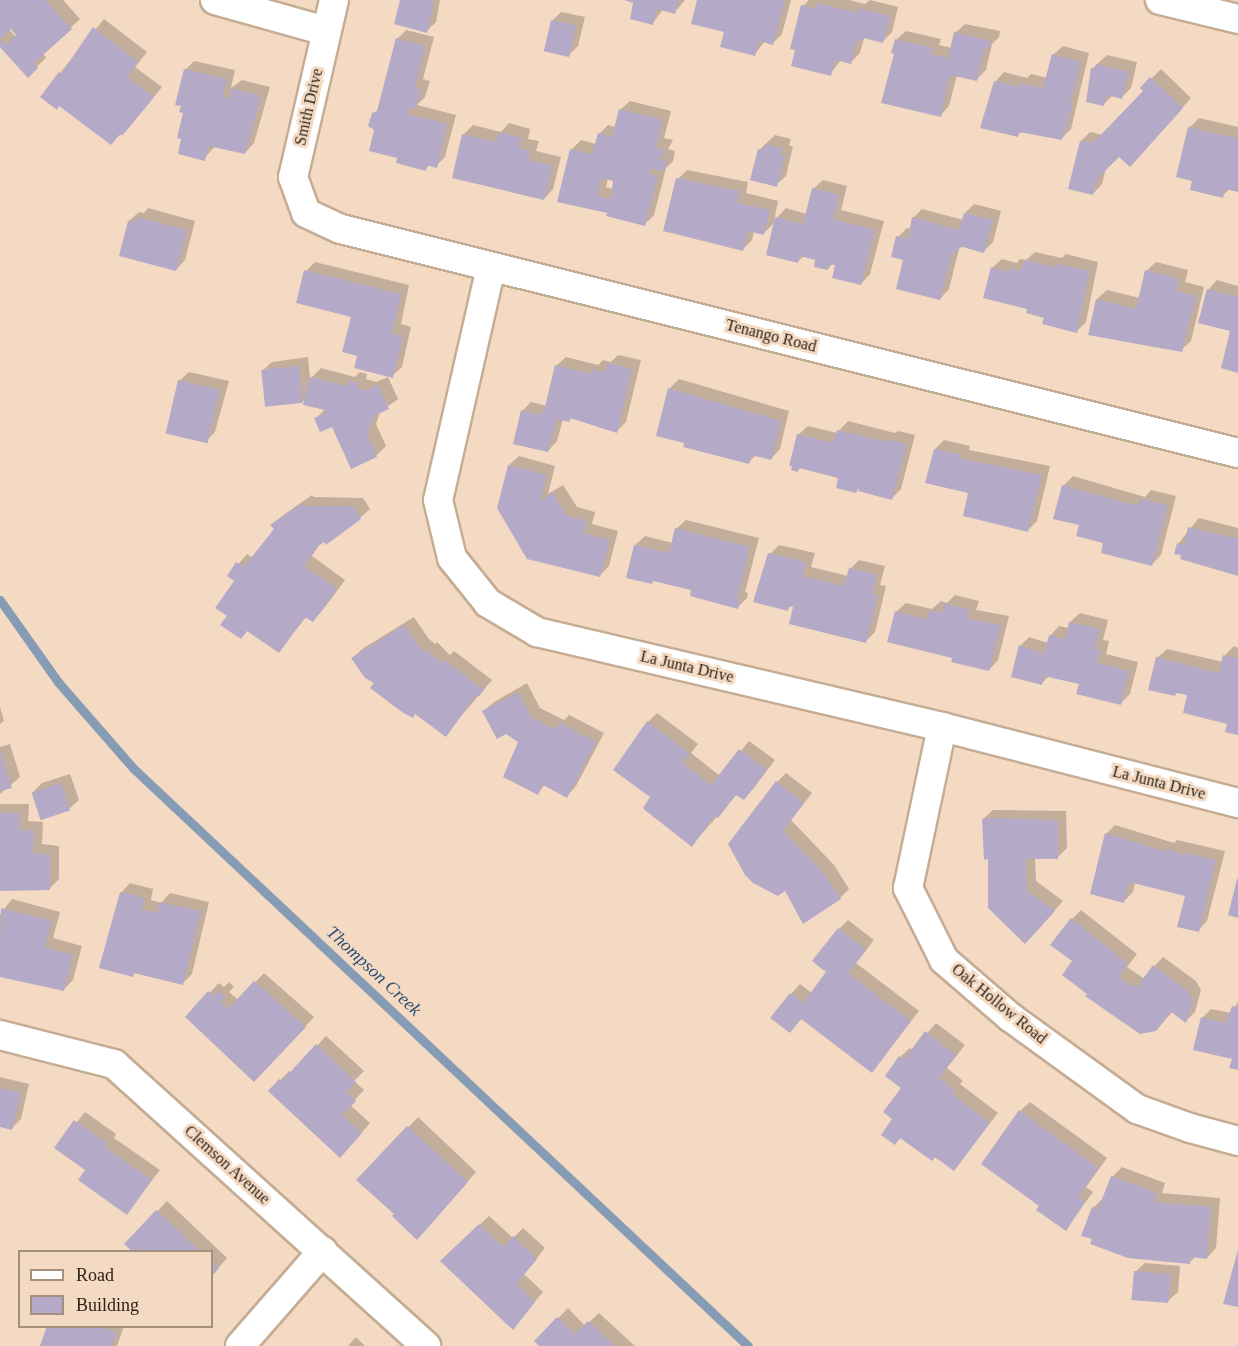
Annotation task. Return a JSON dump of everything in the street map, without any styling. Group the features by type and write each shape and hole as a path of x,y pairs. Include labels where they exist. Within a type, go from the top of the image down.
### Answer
{"street":[{"path":"215,0 326,31"},
{"name":"Smith Drive","path":"306,213 293,177 334,0"},
{"path":"1160,0 1238,19"},
{"name":"Tenango Road","path":"306,213 341,229 1238,453"},
{"name":"La Junta Drive","path":"491,267 438,500 452,558 488,603 537,632 942,727 1238,803"},
{"name":"Oak Hollow Road","path":"942,727 908,888 944,960 1010,1017 1137,1109 1190,1128 1238,1141"},
{"name":"Clemson Avenue","path":"0,1035 114,1064 426,1346"},
{"path":"240,1346 323,1251"}],"building":[{"path":"0,0 45,0 72,29 34,63 38,68 28,78 0,47","holes":["11,29 16,35 6,45 0,39"]},
{"path":"400,0 431,0 434,3 427,33 394,24"},
{"path":"624,0 679,0 675,14 657,9 653,25 630,19 633,3"},
{"path":"697,0 785,0 773,45 759,41 755,56 720,47 724,32 691,24"},
{"path":"817,3 857,13 858,8 890,16 883,43 864,38 863,41 857,40 851,64 835,60 831,76 791,66 795,50 790,49 801,5 816,9"},
{"path":"551,20 576,26 569,57 544,51"},
{"path":"93,27 138,62 127,77 154,97 122,136 120,134 111,145 59,106 57,110 40,97 59,72 61,74"},
{"path":"954,32 991,41 990,48 985,47 977,81 950,75 941,117 881,103 894,54 891,53 895,39 933,48 931,54 948,58"},
{"path":"396,38 425,46 415,88 421,90 416,108 410,107 408,114 447,124 437,168 427,165 426,171 396,163 397,158 369,151 374,130 368,126 372,113 377,111"},
{"path":"1052,54 1081,62 1070,105 1073,105 1062,140 1019,132 1018,137 980,128 994,81 1019,87 1020,83 1043,88"},
{"path":"1096,64 1129,72 1122,99 1107,95 1104,106 1086,102 1091,68 1095,69"},
{"path":"184,69 227,79 223,97 229,98 231,88 261,96 245,154 208,146 205,161 178,154 181,139 177,138 183,113 179,112 181,106 175,105"},
{"path":"1150,77 1183,108 1130,167 1119,157 1097,179 1093,195 1068,189 1080,141 1093,143 1143,91 1140,88"},
{"path":"619,109 663,120 656,147 664,150 662,157 653,157 667,160 664,172 651,168 649,174 658,176 645,226 606,216 607,213 557,202 570,149 592,154 598,133 612,137","holes":["602,178 613,181 611,199 597,196"]},
{"path":"1188,127 1235,138 1238,130 1238,192 1225,189 1223,198 1190,190 1192,181 1176,177"},
{"path":"499,132 522,138 519,148 530,151 528,160 553,166 544,200 452,178 462,134 496,142"},
{"path":"765,144 783,148 781,155 785,156 777,187 750,180 758,149 763,150"},
{"path":"676,178 740,191 737,203 770,210 764,235 748,231 743,251 663,231"},
{"path":"812,188 839,195 833,219 875,230 861,285 832,278 835,265 830,264 828,270 814,267 815,260 800,256 798,263 766,255 775,217 803,224"},
{"path":"964,213 993,220 984,253 959,246 958,253 953,251 940,300 896,289 903,260 891,257 896,236 908,239 912,217 959,230"},
{"path":"137,217 187,230 176,271 119,256 128,221 136,222"},
{"path":"1024,260 1054,267 1055,263 1089,271 1077,333 1042,324 1044,318 1026,313 1027,309 983,298 991,267 1009,272 1010,268 1021,271"},
{"path":"304,270 401,294 392,334 403,336 393,378 354,368 357,356 342,352 351,317 296,303"},
{"path":"1145,270 1179,279 1176,291 1196,296 1182,352 1088,335 1096,299 1136,309"},
{"path":"1207,289 1238,297 1238,373 1221,368 1230,331 1198,323"},
{"path":"607,363 632,369 617,433 570,418 569,422 557,419 548,452 513,444 521,410 540,415 541,410 544,411 555,365 591,374 592,369 605,372"},
{"path":"299,366 303,403 265,407 261,370"},
{"path":"310,377 348,386 349,381 358,383 357,388 366,390 378,385 389,409 374,416 367,434 377,457 351,469 332,427 320,432 314,418 326,413 325,410 303,405"},
{"path":"178,380 220,390 208,443 166,434"},
{"path":"668,388 781,421 771,460 751,455 749,464 683,447 684,443 656,436"},
{"path":"837,430 886,442 887,439 907,444 892,500 858,491 860,484 856,493 836,488 838,478 799,468 798,472 791,470 792,466 789,466 797,434 833,443"},
{"path":"934,449 962,455 961,459 1042,475 1028,532 963,516 968,493 925,483"},
{"path":"508,465 547,475 540,501 553,493 567,516 587,521 584,533 610,540 600,577 527,559 497,508"},
{"path":"1062,485 1138,506 1140,499 1168,505 1152,566 1101,553 1103,543 1076,536 1079,525 1053,519"},
{"path":"302,503 304,506 353,506 361,519 326,545 324,542 317,547 304,566 337,589 313,622 305,617 279,653 247,631 241,639 220,625 227,616 215,608 234,581 227,576 236,562 244,567 274,529 270,525"},
{"path":"1188,527 1238,539 1238,576 1180,559 1181,555 1174,554 1177,543 1184,545"},
{"path":"675,528 750,547 737,601 740,602 738,609 690,596 691,590 653,581 652,584 626,578 634,545 669,553"},
{"path":"768,553 806,562 803,576 844,586 849,568 877,575 872,594 878,595 866,643 789,624 793,607 789,606 788,611 753,602"},
{"path":"944,603 970,610 968,619 1001,625 989,671 951,662 952,658 887,642 895,611 927,619 930,610 942,613"},
{"path":"1069,622 1100,629 1095,649 1101,650 1097,663 1129,671 1121,705 1076,694 1079,684 1044,676 1042,685 1011,677 1019,645 1044,654 1049,635 1065,639"},
{"path":"404,625 425,652 427,650 440,663 443,659 484,690 479,696 476,695 446,737 415,714 413,718 402,712 370,688 374,683 365,678 351,658"},
{"path":"1223,655 1238,659 1238,735 1225,732 1227,724 1183,713 1187,695 1176,693 1175,696 1148,690 1156,657 1219,673"},
{"path":"518,692 531,717 556,730 559,723 596,742 567,798 543,785 538,795 503,777 518,742 506,734 497,739 482,711"},
{"path":"647,721 690,754 682,763 711,785 739,749 767,770 744,800 736,795 718,818 714,816 692,847 643,808 650,797 613,770"},
{"path":"0,751 12,788 0,791"},
{"path":"776,781 804,803 783,831 825,875 841,899 803,924 785,891 778,896 753,883 745,875 728,844"},
{"path":"61,783 70,811 40,820 32,793"},
{"path":"0,813 20,813 19,830 34,830 33,853 50,855 50,890 0,891"},
{"path":"982,819 1058,820 1058,859 1026,859 1027,891 1055,911 1025,944 988,908 988,859 984,860"},
{"path":"1105,833 1166,852 1167,848 1184,855 1185,853 1216,860 1199,932 1177,927 1185,896 1129,882 1124,903 1090,894"},
{"path":"1238,879 1238,918 1228,915"},
{"path":"120,892 145,898 142,909 157,913 159,902 201,911 183,985 134,973 133,977 99,968"},
{"path":"1,908 52,921 45,947 73,955 64,991 0,977"},
{"path":"1071,918 1128,964 1119,977 1133,987 1137,987 1153,965 1187,991 1193,1000 1186,1023 1171,1012 1156,1031 1140,1034 1085,996 1087,994 1062,975 1072,961 1050,945"},
{"path":"838,928 866,950 848,973 911,1021 872,1073 801,1019 790,1033 770,1018 790,993 803,1003 826,972 812,961"},
{"path":"254,981 306,1027 254,1082 185,1017 208,991 214,996 219,990 226,997 221,1002 228,1009"},
{"path":"1232,1006 1238,1008 1238,1070 1229,1068 1232,1059 1193,1050 1201,1017 1226,1023"},
{"path":"925,1031 956,1055 939,1078 955,1091 952,1094 990,1123 954,1171 935,1157 932,1161 900,1138 895,1145 881,1135 892,1119 883,1112 901,1088 885,1076 899,1056 904,1060"},
{"path":"316,1044 356,1082 346,1092 356,1101 342,1115 362,1133 340,1158 268,1091 279,1079 282,1081"},
{"path":"0,1088 21,1093 12,1130 0,1127"},
{"path":"1019,1110 1098,1168 1078,1197 1085,1202 1066,1231 1036,1210 1039,1206 981,1164"},
{"path":"74,1120 108,1144 106,1148 152,1180 127,1215 78,1180 85,1170 54,1148"},
{"path":"407,1126 468,1182 417,1240 392,1216 394,1214 356,1180"},
{"path":"1111,1176 1157,1193 1154,1202 1211,1207 1207,1259 1191,1257 1190,1264 1128,1258 1090,1244 1092,1239 1081,1236 1092,1207 1098,1210"},
{"path":"156,1210 199,1250 131,1250 124,1244"},
{"path":"479,1224 503,1247 513,1236 537,1259 516,1284 535,1302 513,1330 440,1261"},
{"path":"1238,1250 1238,1307 1223,1304"},
{"path":"213,1262 219,1268 213,1275"},
{"path":"1134,1271 1171,1274 1168,1303 1131,1300"},
{"path":"557,1317 575,1334 588,1321 615,1346 539,1346 534,1341"},
{"path":"46,1328 106,1328 117,1333 112,1346 40,1346"}],"waterway":[{"name":"Thompson Creek","path":"0,600 58,682 133,768 748,1346"}]}
